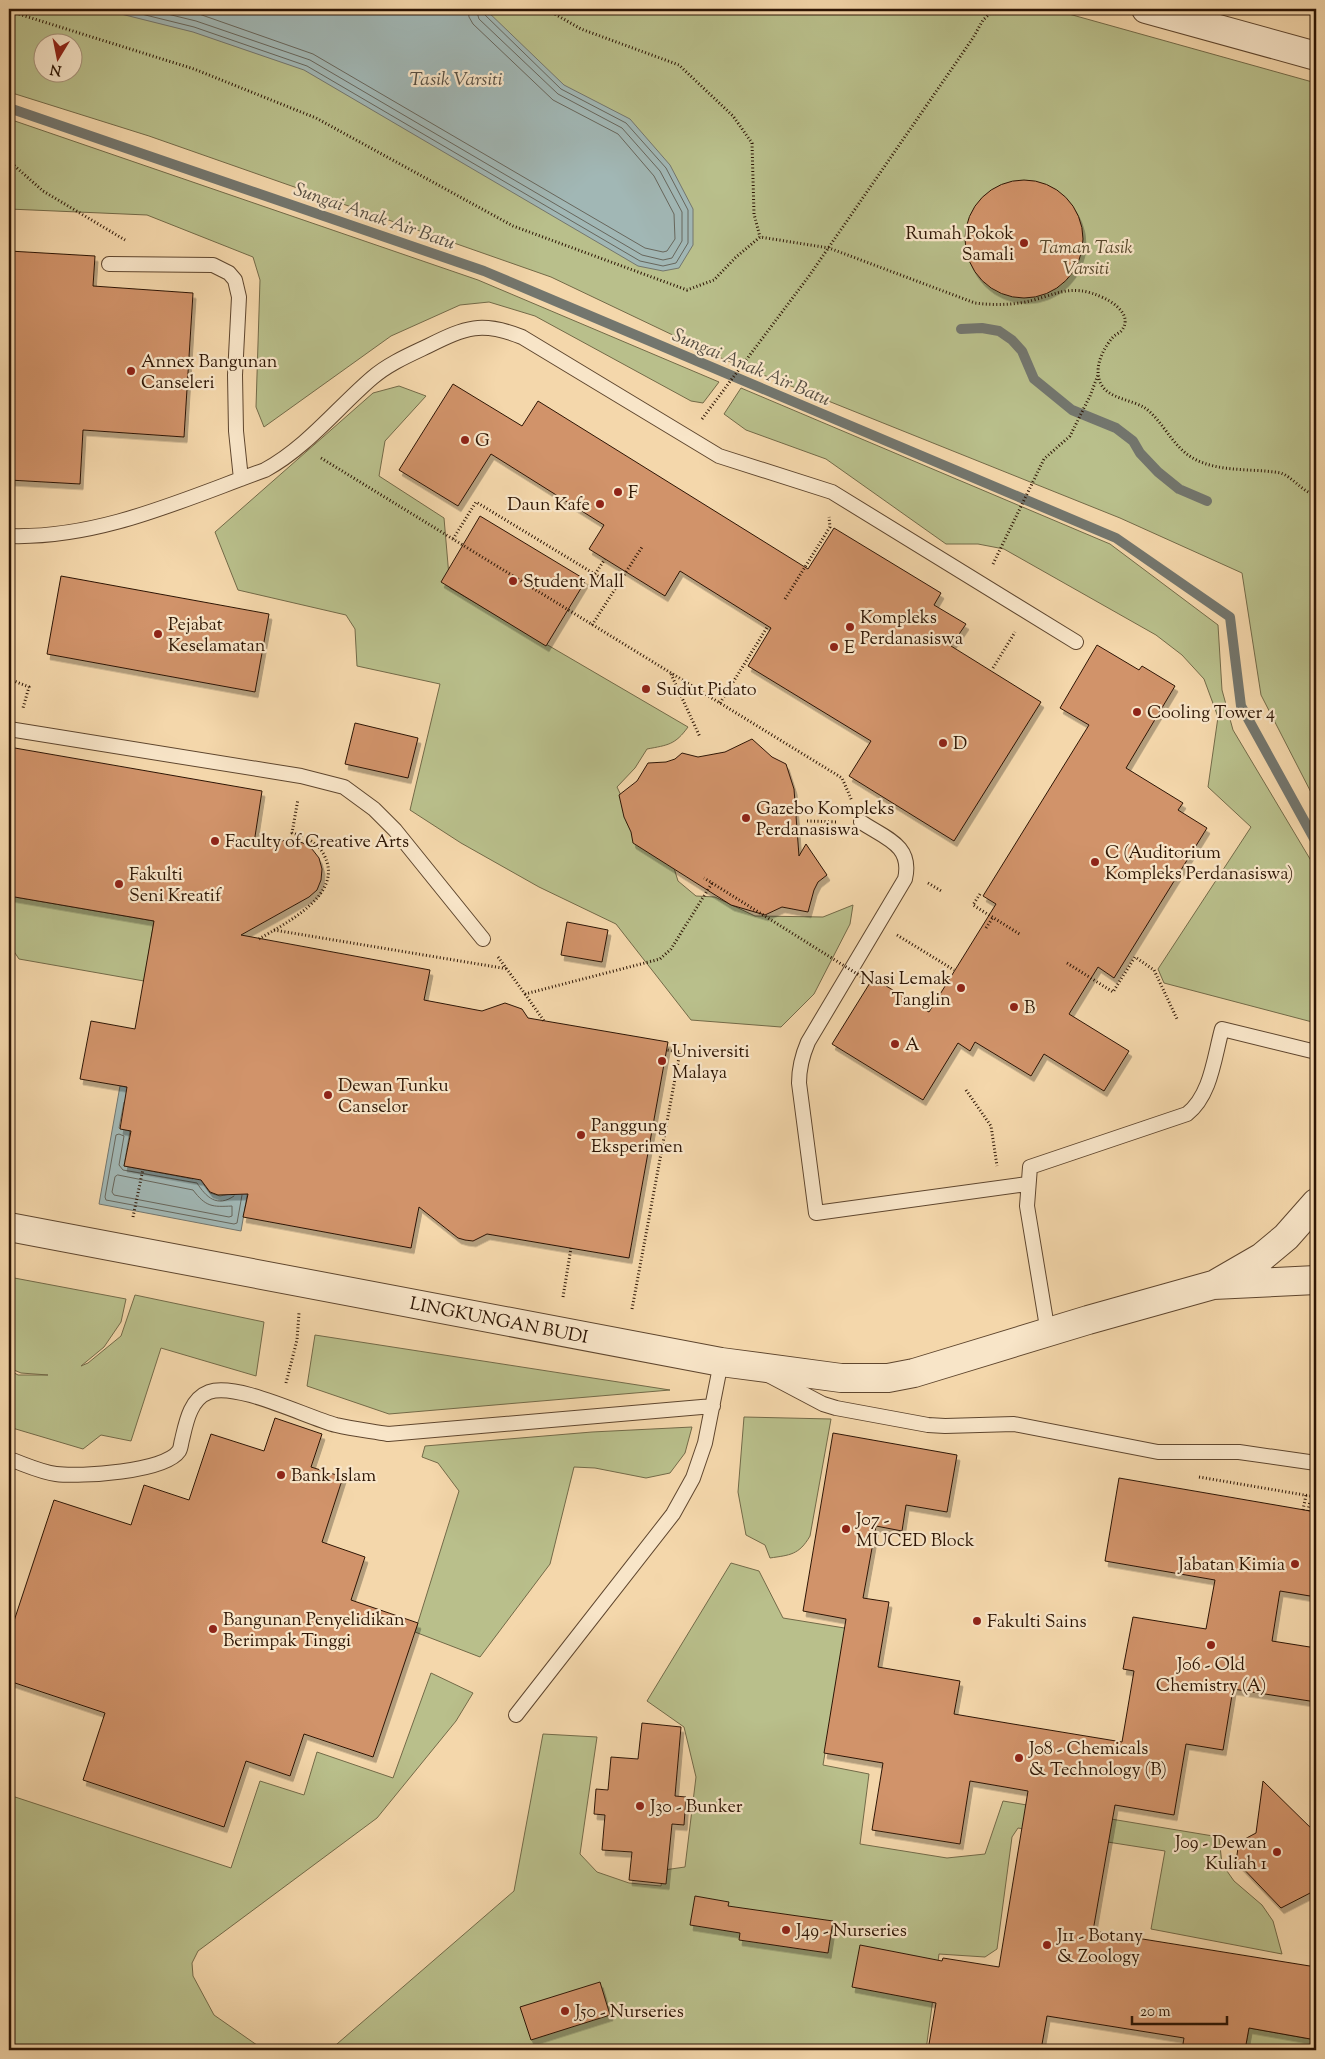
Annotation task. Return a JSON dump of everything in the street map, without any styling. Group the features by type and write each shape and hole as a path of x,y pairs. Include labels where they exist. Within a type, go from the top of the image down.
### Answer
{"street":[{"path":"1146,9 1316,56"},
{"path":"1213,1285 1268,1252 1286,1238 1316,1202"},
{"name":"LINGKUNGAN BUDI","path":"9,1227 721,1362 842,1378 888,1378 914,1373 1048,1333"},
{"path":"1048,1333 1213,1285 1316,1280"}],"lane":[{"path":"109,264 213,265 229,274 237,286 236,431 241,479"},
{"path":"9,536 77,532 127,520 265,470 282,461 301,446 373,377 394,362 451,334 467,329 485,327 504,330 522,337 719,456 826,489 1076,642"},
{"path":"13,730 301,776 344,787 374,809 395,830 483,939"},
{"path":"861,822 899,847 907,861 905,879 808,1042 799,1068 799,1083 816,1213 1027,1184"},
{"path":"1048,1333 1027,1206 1027,1184 1030,1167 1187,1114 1198,1106 1204,1094 1222,1030 1316,1052"},
{"path":"516,1715 673,1514 693,1478 705,1443 714,1406 721,1362"},
{"path":"754,1367 823,1404 928,1425 1014,1424 1158,1452 1239,1452 1316,1463"},
{"path":"9,1460 54,1474 111,1474 163,1463 179,1451 189,1412 198,1401 208,1392 230,1390 335,1424 388,1434 714,1406"}],"path":[{"path":"546,9 582,29 679,65 733,116 752,143 754,214 760,237"},
{"path":"710,408 810,276 974,38 983,20 995,9"},
{"path":"9,11 194,70 316,118 514,226 687,290 714,280 736,257 760,237 829,248 975,303 989,305 1021,303 1074,289 1105,299 1123,313 1125,322 1122,330 1114,336 1099,361 1098,372 1084,409 1070,436 1044,459 982,584"},
{"path":"9,162 43,191 166,264"},
{"path":"1098,372 1100,382 1105,389 1111,394 1146,409 1190,457 1226,469 1280,473 1316,495"},
{"path":"301,446 842,778"},
{"path":"785,599 830,527 826,489"},
{"path":"453,539 476,502 616,587"},
{"path":"592,625 642,547"},
{"path":"595,574 605,558"},
{"path":"992,668 1028,613"},
{"path":"720,703 768,626"},
{"path":"671,673 700,737"},
{"path":"9,680 29,688 13,730"},
{"path":"259,939 311,905 322,894 328,881 329,865 323,852 315,843 304,836 292,833 301,776"},
{"path":"807,822 861,822"},
{"path":"704,878 870,982"},
{"path":"525,994 660,959 671,949 712,883"},
{"path":"980,894 973,905 1021,935"},
{"path":"986,928 993,917"},
{"path":"879,923 954,970"},
{"path":"274,930 508,969"},
{"path":"483,939 508,969 544,1020"},
{"path":"1067,963 1113,992 1135,957 1154,970 1177,1019"},
{"path":"632,1309 680,1052 667,1050"},
{"path":"966,1090 991,1126 1001,1188"},
{"path":"133,1217 143,1169"},
{"path":"563,1297 571,1248"},
{"path":"280,1405 297,1340 301,1282"},
{"path":"1303,1510 1306,1495 1316,1497"},
{"path":"1308,1511 1310,1501 1314,1502 1312,1509 1316,1510"}],"green space":[{"name":"Taman Tasik Varsiti","path":"9,9 1051,9 1316,83 1316,802 1261,695 1242,573 1120,518 721,358 551,277 149,136 9,92"},
{"path":"9,119 478,280 719,382 703,403 691,401 535,316 489,302 460,305 391,336 264,427 256,407 260,280 253,257 147,215 9,209"},
{"path":"399,386 426,396 385,441 379,476 444,518 450,588 688,727 675,741 647,749 635,768 617,787 629,812 674,868 678,881 696,896 715,897 755,916 823,917 853,905 850,924 814,994 781,1027 691,1020 616,924 539,887 461,843 410,810 440,684 357,666 355,629 346,615 238,590 215,532 373,393"},
{"path":"741,388 1110,544 1218,625 1222,690 1233,730 1316,869 1316,1023 1164,983 1158,969 1251,827 1208,787 1218,717 1204,679 1182,655 1156,635 1004,549 978,544 946,544 826,459 746,430 724,414"},
{"path":"9,896 154,921 144,981 19,959 9,944"},
{"path":"9,1277 126,1299 121,1322 104,1347 81,1366 88,1363 121,1336 135,1295 264,1322 256,1376 161,1348 131,1441 101,1435 83,1449 9,1427 9,1370 18,1375 48,1375 21,1373 9,1368"},
{"path":"315,1335 670,1390 389,1414 307,1386"},
{"path":"744,1417 831,1419 810,1536 798,1551 789,1555 770,1558 765,1545 746,1535 738,1492"},
{"path":"692,1427 685,1453 670,1473 646,1478 595,1468 574,1467 550,1564 480,1657 415,1632 459,1491 438,1463 422,1457 425,1446 592,1432"},
{"path":"731,1563 759,1571 783,1618 869,1632 840,1662 823,1765 869,1774 860,1844 947,1858 985,1854 1003,1801 1219,1837 1222,1864 1234,1881 1262,1905 1273,1921 1282,1954 1151,1929 1165,1851 1018,1828 1012,1837 997,1949 985,1957 939,1954 926,2050 330,2050 514,1891 543,1734 597,1737 580,1854 597,1872 629,1883 661,1886 664,1870 685,1867 696,1777 684,1727 647,1701"},
{"path":"431,1673 473,1693 456,1721 377,1818 198,1951 192,1963 193,1976 214,2015 264,2050 9,2050 9,1795 231,1868 260,1781 304,1795 317,1752 393,1778"},
{"path":"1249,2028 1316,2040 1316,2050 1245,2050"}],"water":[{"name":"Tasik Varsiti","path":"101,9 485,9 564,85 630,119 670,165 693,209 693,245 679,268 663,271 638,266 304,70 193,32"},
{"path":"120,1086 138,1089 135,1104 124,1102 119,1128 130,1131 124,1166 193,1179 198,1153 202,1182 210,1193 220,1196 248,1190 241,1231 99,1204"}],"building":[{"name":"Rumah Pokok Samali","path":"1024,180 1047,185 1066,197 1078,216 1083,239 1078,262 1066,281 1047,293 1024,298 1001,293 982,281 970,262 965,239 970,216 982,197 1001,185"},
{"path":"9,251 95,256 93,286 193,293 184,437 83,430 80,484 9,480"},
{"path":"453,384 522,426 538,401 808,569 834,528 941,593 934,605 966,624 951,646 1041,702 954,841 849,776 871,741 748,666 771,628 680,571 665,596 589,549 604,525 491,454 458,506 399,470"},
{"name":"Student Mall","path":"480,516 586,580 546,646 441,582"},
{"name":"Pejabat Keselamatan","path":"61,576 269,614 255,692 47,654"},
{"path":"1097,645 1139,670 1142,666 1175,686 1126,768 1183,803 1178,810 1207,828 1114,978 1098,967 1069,1014 1129,1051 1104,1091 1044,1054 1031,1076 975,1042 970,1051 958,1043 923,1100 832,1044 873,978 929,1012 996,904 983,896 1089,725 1060,708"},
{"path":"355,723 418,738 408,778 345,764"},
{"path":"752,739 772,757 786,764 794,789 799,856 806,844 827,875 818,882 808,912 782,907 765,915 731,905 633,843 631,832 624,817 619,795 637,781 648,763 666,762 675,759 682,753 698,757 725,752"},
{"path":"9,747 262,791 254,843 292,840 303,843 312,849 319,858 322,869 321,880 317,890 309,897 241,935 430,970 424,1000 482,1011 505,1003 522,1009 528,1018 668,1042 629,1258 487,1234 473,1241 465,1240 458,1238 419,1207 411,1248 243,1217 248,1194 218,1195 210,1192 201,1180 124,1166 131,1131 120,1129 127,1087 80,1079 91,1021 135,1029 154,921 9,896"},
{"path":"567,922 608,930 602,962 561,955"},
{"name":"Bangunan Penyelidikan Berimpak Tinggi","path":"275,1418 322,1434 311,1467 343,1477 322,1542 365,1557 351,1600 418,1623 373,1757 304,1734 290,1776 246,1761 224,1827 83,1780 105,1713 9,1681 9,1636 54,1500 131,1525 144,1485 189,1500 211,1434 264,1451"},
{"path":"833,1433 957,1455 947,1512 906,1505 902,1531 876,1526 863,1598 889,1602 878,1667 960,1681 954,1714 1122,1742 1134,1671 1123,1669 1133,1617 1206,1629 1215,1580 1105,1561 1119,1478 1316,1512 1316,1597 1280,1591 1272,1641 1316,1648 1316,1702 1233,1689 1223,1750 1186,1744 1174,1815 1115,1805 1093,1931 1316,1967 1316,2040 1249,2028 1245,2050 1182,2050 1184,2038 1047,2016 1041,2050 928,2050 936,2003 852,1987 860,1945 942,1961 943,1958 999,1967 1028,1791 970,1781 960,1844 872,1830 883,1763 824,1753 846,1619 803,1611"},
{"name":"J30 - Bunker","path":"642,1723 681,1727 675,1796 686,1797 684,1825 672,1824 666,1884 629,1880 632,1852 602,1850 605,1815 594,1814 596,1789 608,1790 611,1757 638,1759"},
{"name":"J09 - Dewan Kuliah 1","path":"1263,1781 1316,1833 1316,1890 1281,1908 1236,1861 1239,1842 1256,1833"},
{"name":"J49 - Nurseries","path":"695,1896 729,1902 728,1906 833,1921 828,1953 739,1940 740,1933 690,1925"},
{"name":"J50 - Nurseries","path":"600,1982 610,2015 531,2040 520,2007"}],"waterway":[{"name":"Sungai Anak Air Batu","path":"9,108 484,271 1116,538 1230,617 1241,706 1316,842"},
{"path":"961,329 982,328 999,331 1012,340 1022,351 1034,379 1072,410 1116,428 1133,441 1140,453 1158,472 1179,489 1207,501"}],"place":[{"name":"Rumah Pokok Samali","path":"1024,243"},
{"name":"Annex Bangunan Canseleri","path":"131,371"},
{"name":"G","path":"465,440"},
{"name":"F","path":"618,492"},
{"name":"Daun Kafe","path":"600,504"},
{"name":"Student Mall","path":"513,581"},
{"name":"Kompleks Perdanasiswa","path":"850,627"},
{"name":"Pejabat Keselamatan","path":"158,634"},
{"name":"E","path":"834,647"},
{"name":"Sudut Pidato","path":"646,689"},
{"name":"Cooling Tower 4","path":"1137,712"},
{"name":"D","path":"943,743"},
{"name":"Gazebo Kompleks Perdanasiswa","path":"746,818"},
{"name":"Faculty of Creative Arts","path":"215,841"},
{"name":"C (Auditorium Kompleks Perdanasiswa)","path":"1095,862"},
{"name":"Fakulti Seni Kreatif","path":"119,884"},
{"name":"Nasi Lemak Tanglin","path":"961,988"},
{"name":"B","path":"1014,1007"},
{"name":"A","path":"895,1044"},
{"name":"Universiti Malaya","path":"662,1061"},
{"name":"Dewan Tunku Canselor","path":"328,1095"},
{"name":"Panggung Eksperimen","path":"581,1135"},
{"name":"Bank Islam","path":"281,1475"},
{"name":"J07 - MUCED Block","path":"846,1529"},
{"name":"Jabatan Kimia","path":"1295,1564"},
{"name":"Fakulti Sains","path":"977,1621"},
{"name":"Bangunan Penyelidikan Berimpak Tinggi","path":"213,1629"},
{"name":"J06 - Old Chemistry (A)","path":"1211,1645"},
{"name":"J08 - Chemicals & Technology (B)","path":"1019,1758"},
{"name":"J30 - Bunker","path":"640,1806"},
{"name":"J09 - Dewan Kuliah 1","path":"1277,1852"},
{"name":"J49 - Nurseries","path":"786,1930"},
{"name":"J11 - Botany & Zoology","path":"1047,1945"},
{"name":"J50 - Nurseries","path":"565,2011"}]}
